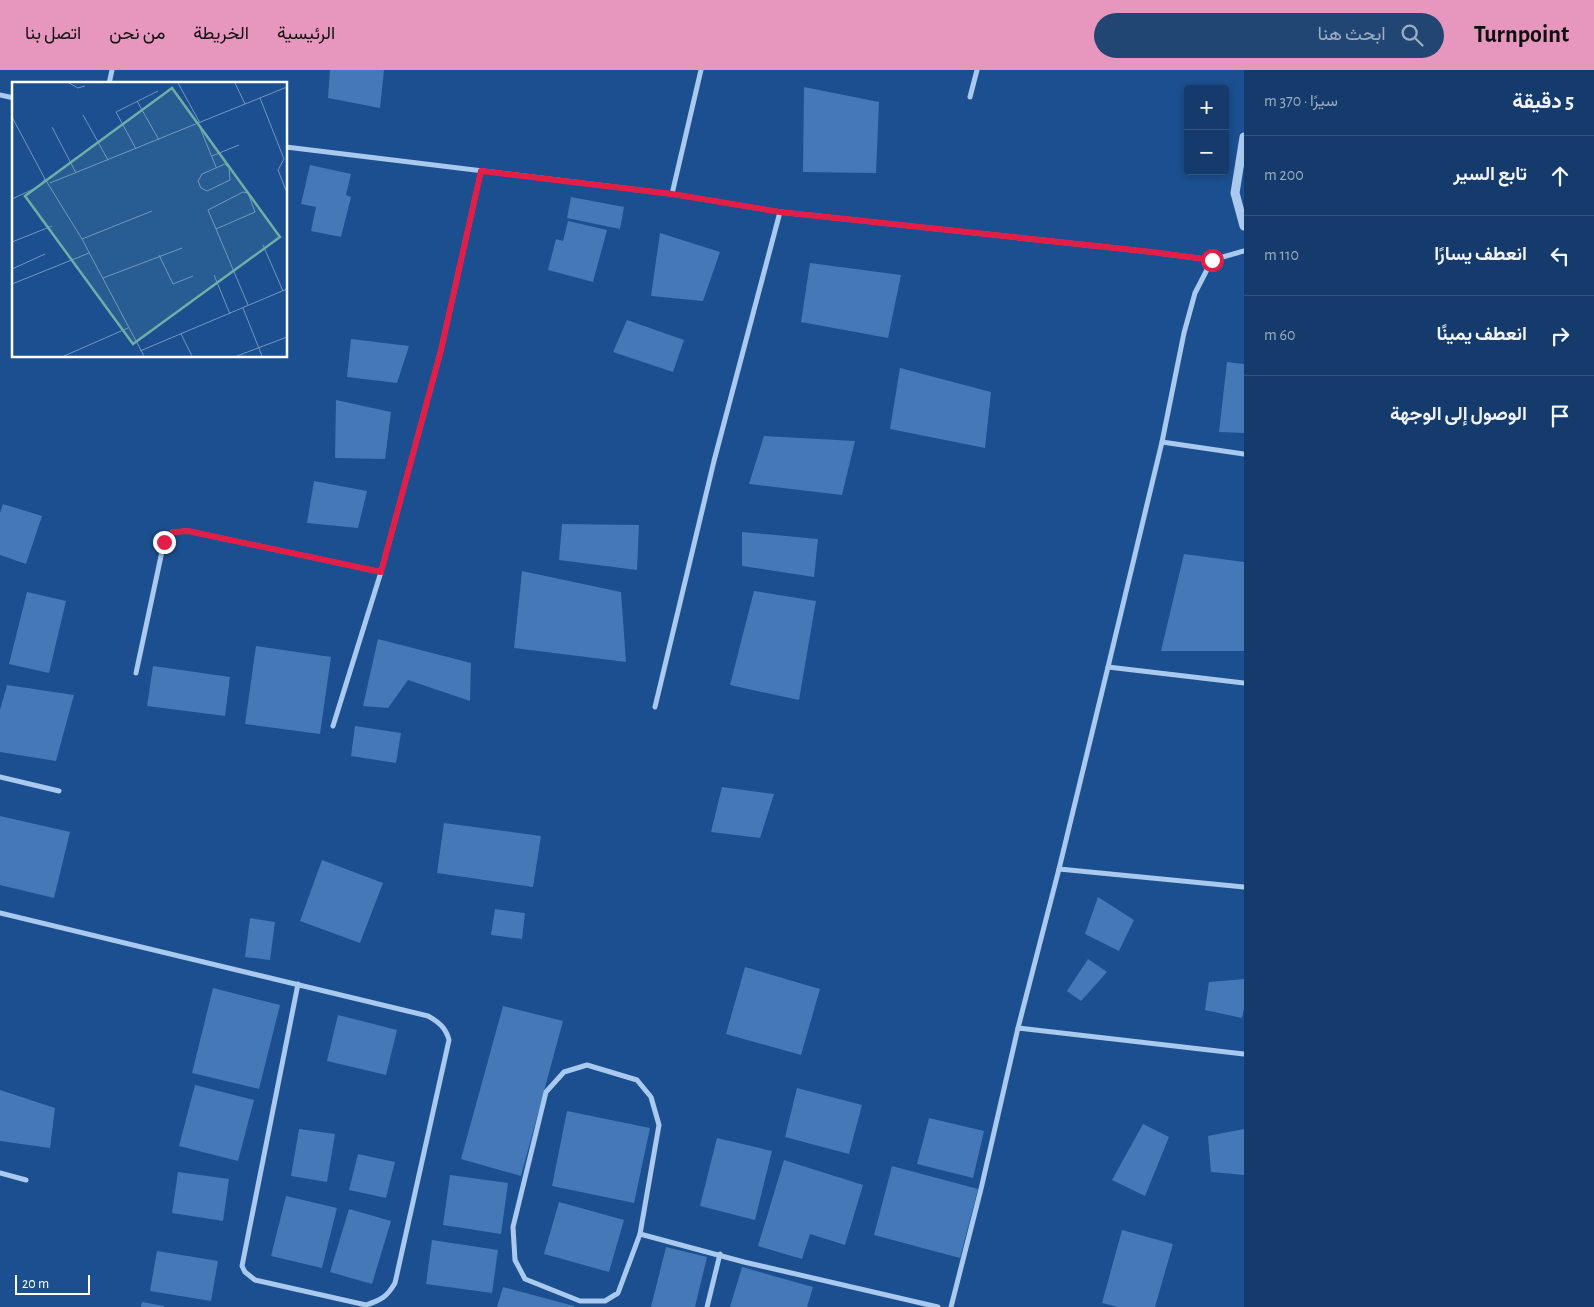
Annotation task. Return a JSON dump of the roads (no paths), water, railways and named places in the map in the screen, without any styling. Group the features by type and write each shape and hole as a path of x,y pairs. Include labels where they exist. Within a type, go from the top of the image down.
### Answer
{"street":[{"path":"672,194 701,70"},
{"path":"970,97 976,70"},
{"path":"1244,137 1235,193 1244,226"},
{"path":"288,147 672,194 780,212 1212,260 1244,250"},
{"path":"333,726 381,572 441,350 481,171"},
{"path":"655,707 712,470 780,212"},
{"path":"951,1307 1162,442 1184,333 1195,293 1212,260"},
{"path":"1162,442 1244,454"},
{"path":"136,673 164,542 173,532 188,531 381,572"},
{"path":"1108,667 1244,683"},
{"path":"0,777 59,791"},
{"path":"1059,869 1244,887"},
{"path":"0,913 298,984 428,1016 437,1021 447,1031 449,1040 396,1283 389,1294 379,1301 366,1305 255,1280 244,1272 242,1266 298,984"},
{"path":"1018,1028 1244,1054"},
{"path":"587,1064 637,1080 651,1097 659,1125 640,1234 618,1293 605,1300 580,1301 525,1279 515,1260 513,1227 546,1092 564,1072 587,1064"},
{"path":"0,1174 26,1180"},
{"path":"640,1234 744,1262 938,1307"},
{"path":"707,1307 720,1254"}]}
